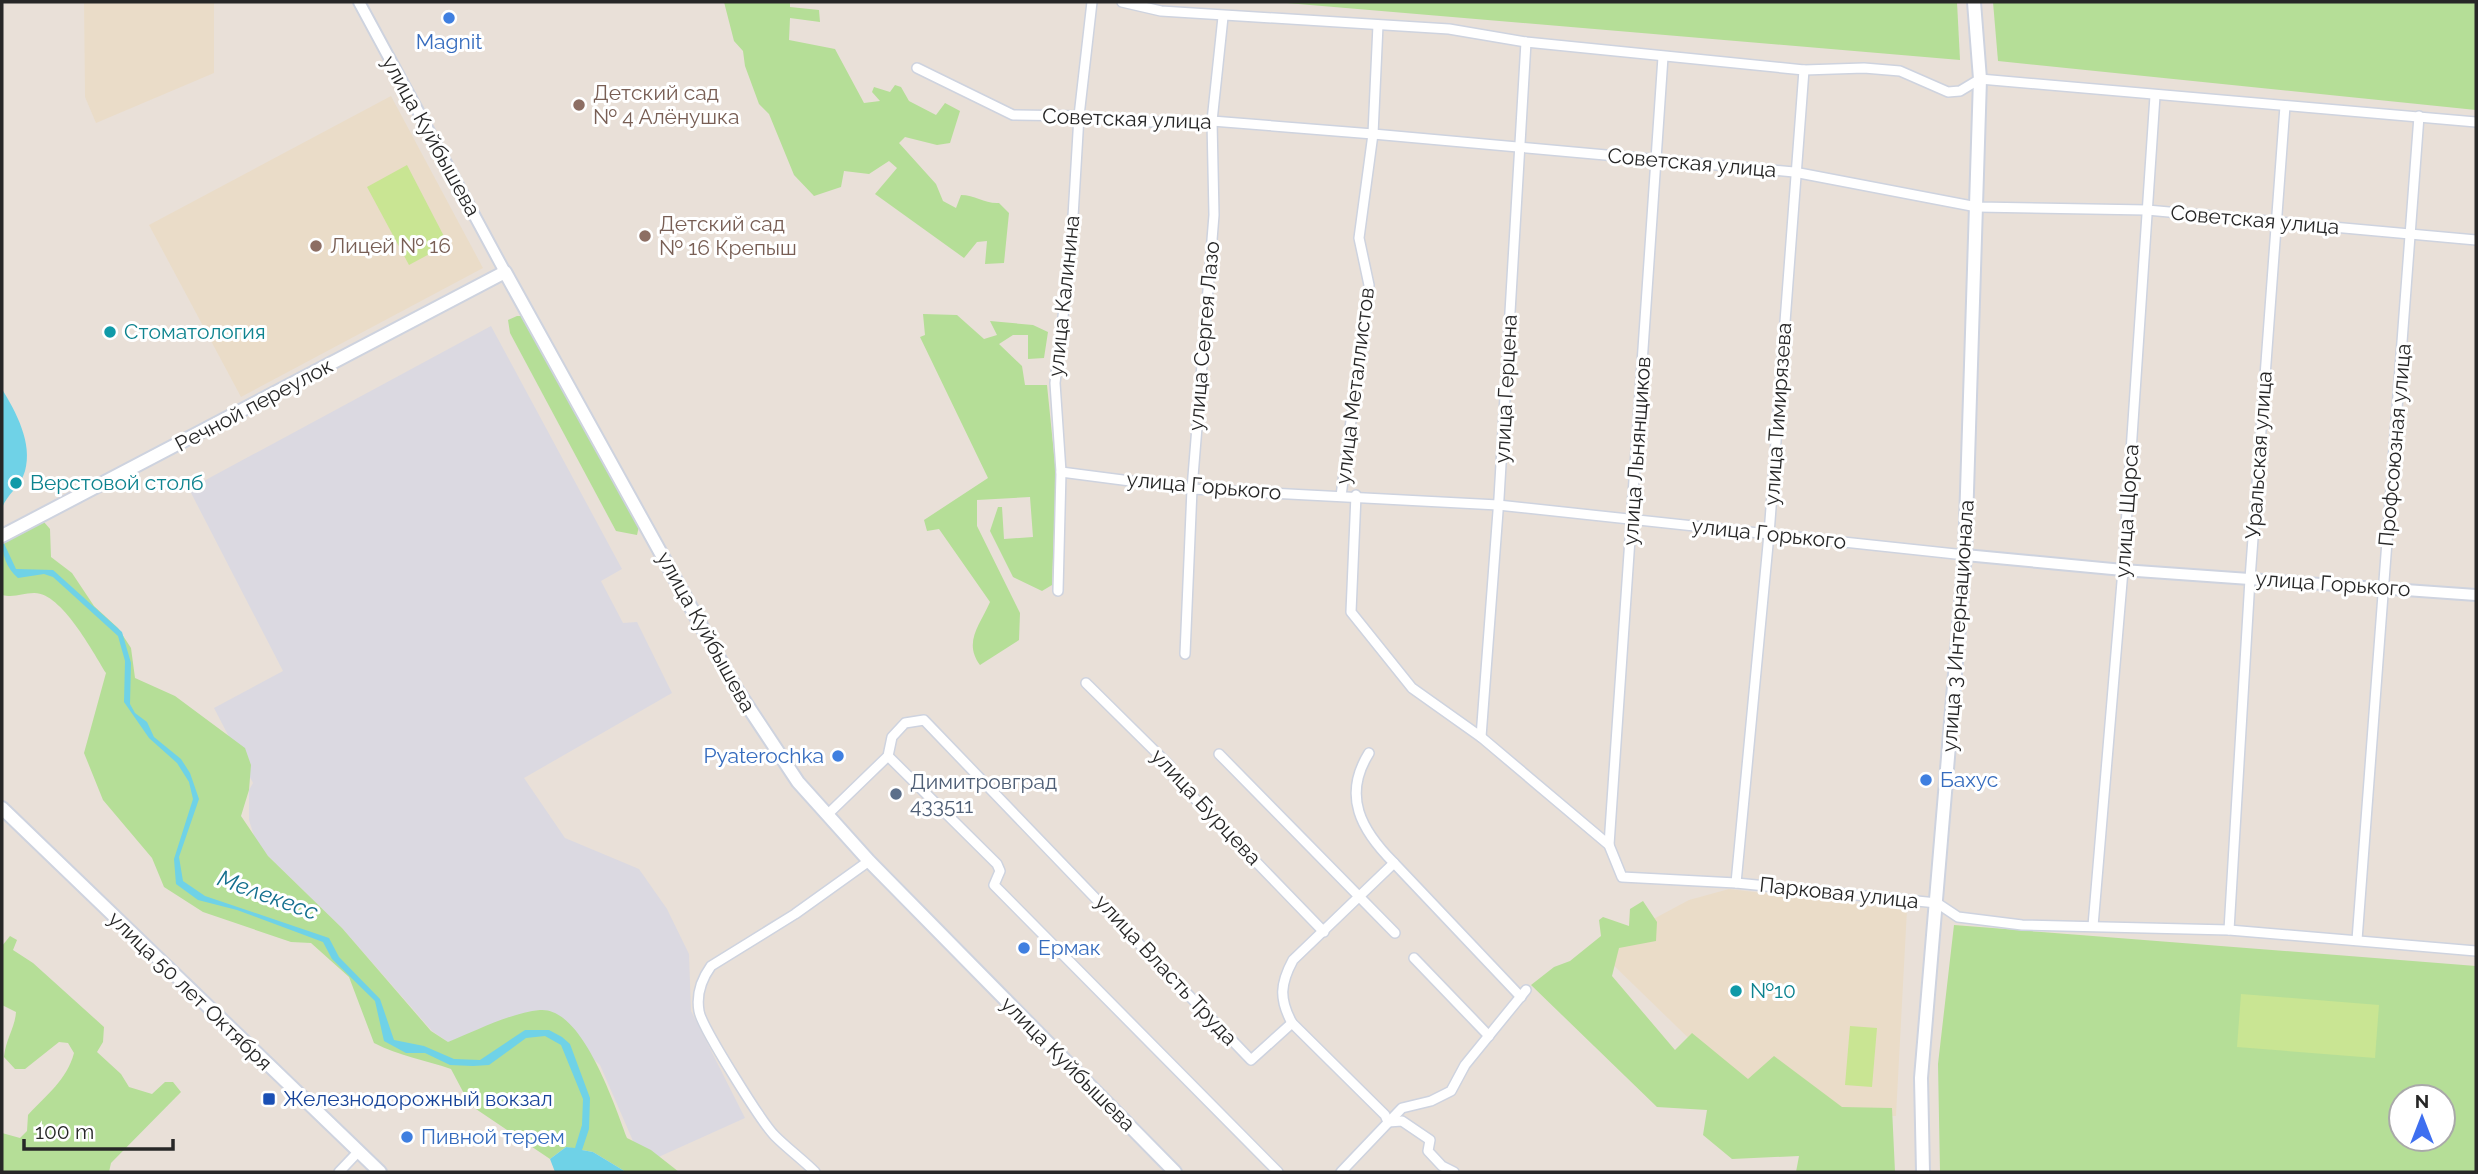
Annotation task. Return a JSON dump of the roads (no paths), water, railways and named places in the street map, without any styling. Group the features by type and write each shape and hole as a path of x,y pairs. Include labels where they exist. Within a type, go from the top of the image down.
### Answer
{"main road":[{"name":"улица 3 Интернационала","path":"1923,1172 1921,1078 1965,555 1980,79 1974,2"},
{"name":"Речной переулок","path":"5,535 505,272"},
{"name":"улица Куйбышева","path":"505,272 766,738 827,815 869,861 1175,1172"},
{"name":"улица 50 лет Октября","path":"2,808 380,1172"}],"street":[{"name":"улица Куйбышева","path":"359,2 505,272"},
{"name":"улица Калинина","path":"1058,591 1061,472 1055,383 1071,250 1079,116 1092,2"},
{"path":"1122,2 1161,11 1223,18 1449,29 1663,57 1804,70 1864,68 1900,71 1948,92 1960,90 1980,79 2476,122"},
{"name":"улица Сергея Лазо","path":"1185,654 1192,489 1214,215 1212,121 1223,18"},
{"name":"улица Металлистов","path":"1341,496 1369,285 1359,238 1373,134 1378,25"},
{"name":"улица Герцена","path":"1481,737 1526,41"},
{"name":"улица Льнянщиков","path":"1609,845 1663,57"},
{"name":"Советская улица","path":"917,68 1013,115 1079,116 1147,122 1212,121 1373,134 1794,172 1977,207 2147,210 2476,240"},
{"name":"улица Тимирязева","path":"1737,883 1769,534 1794,172 1804,70"},
{"name":"улица Щорса","path":"2093,926 2123,570 2155,96"},
{"name":"Уральская улица","path":"2229,930 2250,579 2285,106"},
{"name":"Профсоюзная улица","path":"2357,940 2419,116"},
{"name":"улица Горького","path":"1061,472 1192,489 1356,495 1498,505 2123,570 2476,595"},
{"name":"Парковая улица","path":"1356,495 1351,612 1412,688 1481,737 1609,845 1622,877 1737,883 1937,904 1958,917 2022,925 2229,930 2476,951"},
{"name":"улица Бурцева","path":"1086,683 1170,766 1173,776 1324,932"},
{"name":"улица Власть Труда","path":"888,756 892,737 905,723 924,720 1251,1060 1292,1023"},
{"path":"1340,1172 1384,1130 1402,1108 1431,1101 1451,1090 1523,994 1394,863 1370,834 1355,803 1358,770 1369,753"},
{"path":"1219,754 1395,933"},
{"path":"827,815 888,756 997,864 1000,871 994,885 1278,1172"},
{"path":"815,1172 774,1135 751,1101 706,1032 699,1014 698,997 702,978 711,966 796,914 869,861"},
{"path":"1388,1122 1385,1115 1292,1023 1281,998 1283,978 1293,960 1394,863"},
{"path":"1414,958 1489,1036"},
{"path":"1388,1122 1402,1121 1430,1140 1429,1151 1454,1172"},
{"path":"339,1172 358,1152"}],"water":[{"path":"2,389 22,428 27,460 23,476 2,508"},
{"path":"2,539 16,569 53,570 122,632 131,663 130,704 135,713 147,722 154,737 181,759 190,773 199,799 179,857 183,881 205,896 329,938 339,957 380,999 394,1040 424,1046 454,1059 480,1060 525,1030 549,1030 562,1037 570,1044 590,1098 589,1129 582,1150 593,1152 626,1172 555,1172 550,1159 566,1147 575,1148 582,1125 583,1099 561,1045 545,1036 526,1038 489,1065 473,1066 450,1065 425,1053 406,1053 384,1041 375,1001 332,959 323,942 237,910 198,900 176,884 174,859 193,799 189,782 177,763 149,738 124,702 125,661 118,636 53,577 44,574 18,578 5,560"}],"place":[{"name":"Magnit","path":"449,18"},
{"name":"Детский сад № 4 Алёнушка","path":"579,105"},
{"name":"Детский сад № 16 Крепыш","path":"645,236"},
{"name":"Лицей № 16","path":"316,246"},
{"name":"Стоматология","path":"110,332"},
{"name":"Верстовой столб","path":"16,483"},
{"name":"Pyaterochka","path":"838,756"},
{"name":"Бахус","path":"1926,780"},
{"name":"Димитровград 433511","path":"896,794"},
{"name":"Ермак","path":"1024,948"},
{"name":"№10","path":"1736,991"},
{"name":"Железнодорожный вокзал","path":"269,1099"},
{"name":"Пивной терем","path":"407,1137"}],"water label":[{"name":"Мелекесс","path":"268,895"}]}
